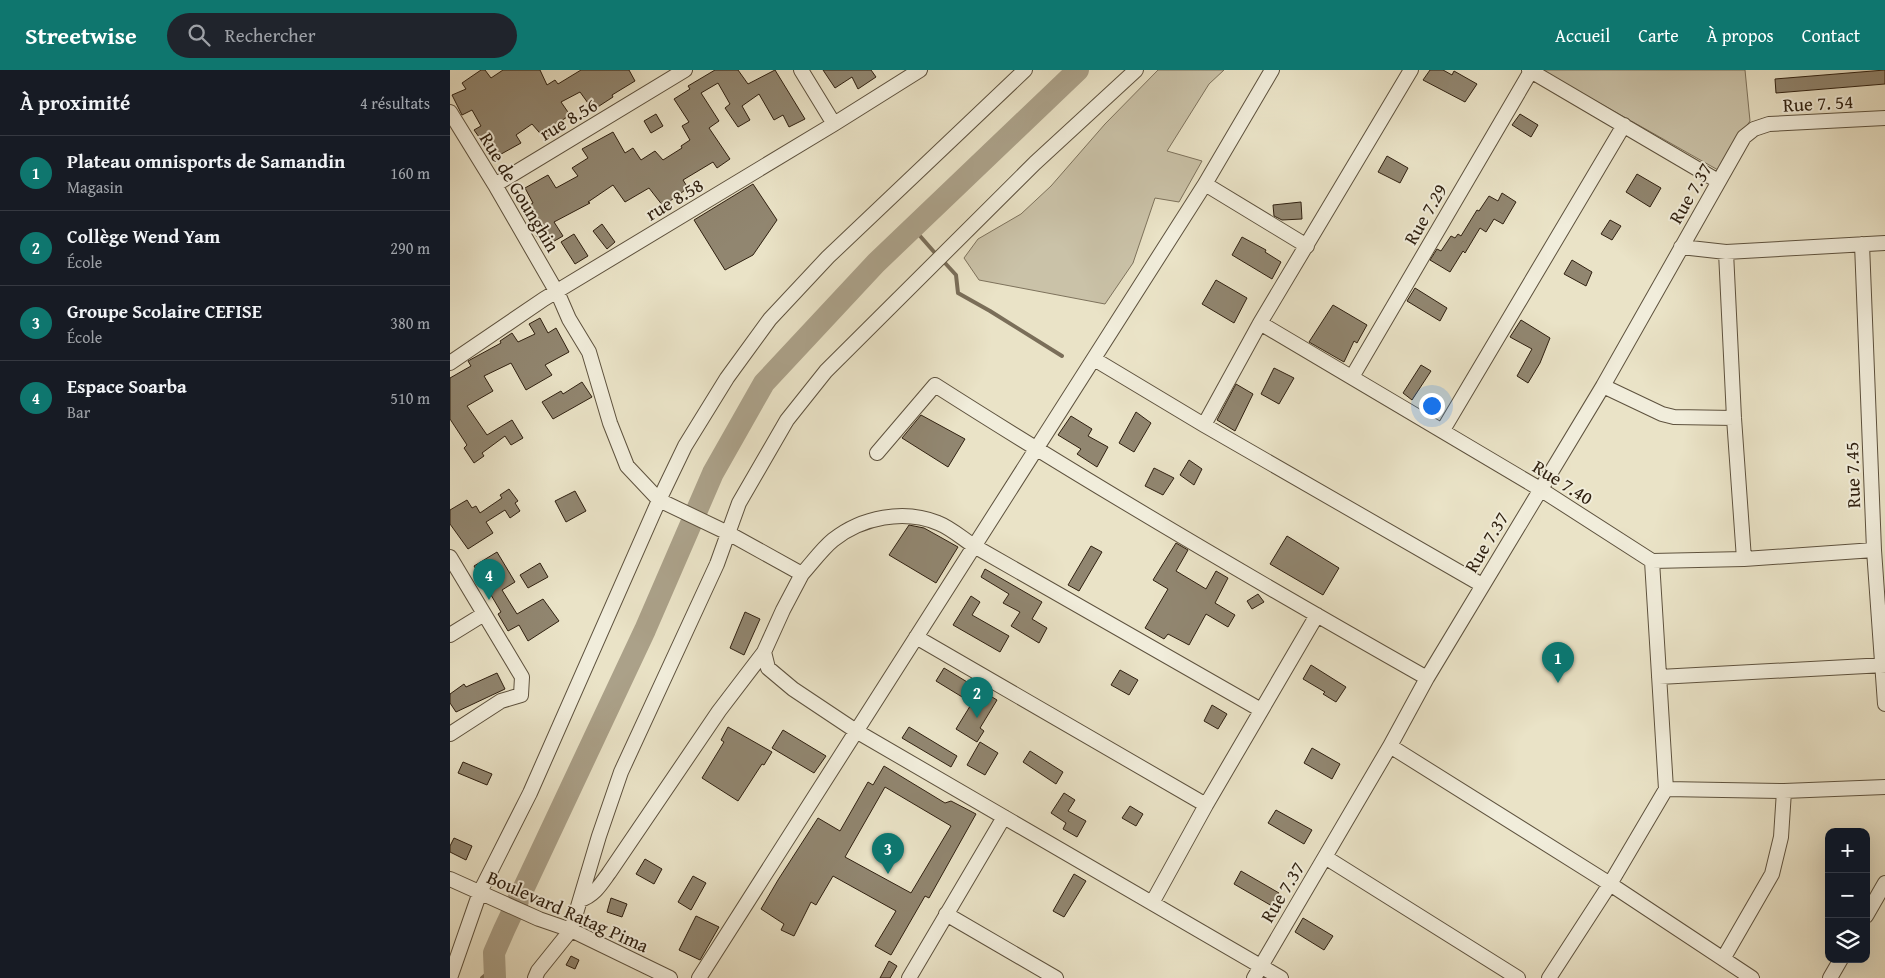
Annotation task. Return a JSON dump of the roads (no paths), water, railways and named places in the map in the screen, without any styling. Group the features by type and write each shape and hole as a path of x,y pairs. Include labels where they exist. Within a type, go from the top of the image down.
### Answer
{"street":[{"name":"rue 8.56","path":"495,185 685,70"},
{"path":"801,70 834,124"},
{"name":"rue 8.58","path":"450,363 556,292 920,70"},
{"path":"450,978 480,892 530,793 659,500 685,446 722,386 770,319 828,257 1025,70"},
{"path":"536,978 538,971 571,930 599,836 621,772 717,564 738,503 787,420 826,371 1035,163 1136,70"},
{"path":"699,978 1206,184 1272,70"},
{"path":"1204,425 1260,323 1411,70"},
{"path":"1530,70 1718,181"},
{"name":"Rue 7.29","path":"1352,376 1530,70"},
{"name":"Rue de Gounghin","path":"450,112 495,185 589,352 610,422 627,466 659,500"},
{"name":"Rue 7. 54","path":"1754,128 1770,124 1885,118"},
{"path":"1443,430 1624,125"},
{"name":"Rue 7.37","path":"1257,972 1390,746 1427,678 1603,386 1718,181 1744,137 1754,128"},
{"path":"1206,184 1307,246"},
{"path":"1681,247 1726,252 1885,243"},
{"name":"Rue 7.45","path":"1862,244 1874,550 1884,665 1885,704"},
{"path":"1726,252 1734,418 1744,559"},
{"name":"Rue 7.40","path":"1260,323 1540,489 1652,562"},
{"path":"1094,359 1204,425 1482,585"},
{"path":"877,453 935,385 1036,450 1317,616 1427,678"},
{"path":"1603,386 1674,418 1734,418"},
{"path":"659,500 728,534 802,574"},
{"path":"580,900 588,898 604,880 718,712 764,652 782,610 802,574 833,540 866,521 903,515 922,517 941,524 974,546 1261,710"},
{"path":"1549,978 1610,884 1666,789 1652,562 1744,559 1874,550"},
{"path":"450,557 522,678 521,695 501,700 450,734"},
{"path":"450,635 484,614"},
{"path":"1152,903 1206,805 1317,616"},
{"path":"916,637 1206,805"},
{"path":"764,652 768,668 793,689 856,731 1152,903 1257,972 1281,978"},
{"path":"1659,677 1884,665"},
{"path":"1390,746 1610,884 1752,978"},
{"path":"1666,789 1784,791 1885,787"},
{"path":"1723,959 1772,874 1781,837 1784,791"},
{"path":"909,978 1004,817"},
{"path":"1325,857 1518,978"},
{"name":"Boulevard Ratag Pima","path":"450,879 539,919 571,930 670,978"},
{"path":"1870,909 1885,884"},
{"path":"946,914 1056,978"},
{"path":"1830,978 1839,963"}],"waterway":[{"path":"495,978 494,953 504,930 645,630 713,473 764,383 876,263 1078,70"},
{"path":"913,228 935,253"},
{"path":"945,263 956,275 958,293 1062,356"},
{"path":"482,978 495,967"}],"place":[{"name":"Espace Soarba","path":"489,600"},
{"name":"Plateau omnisports de Samandin","path":"1558,683"},
{"name":"Collège Wend Yam","path":"977,718"},
{"name":"Groupe Scolaire CEFISE","path":"888,874"}]}
